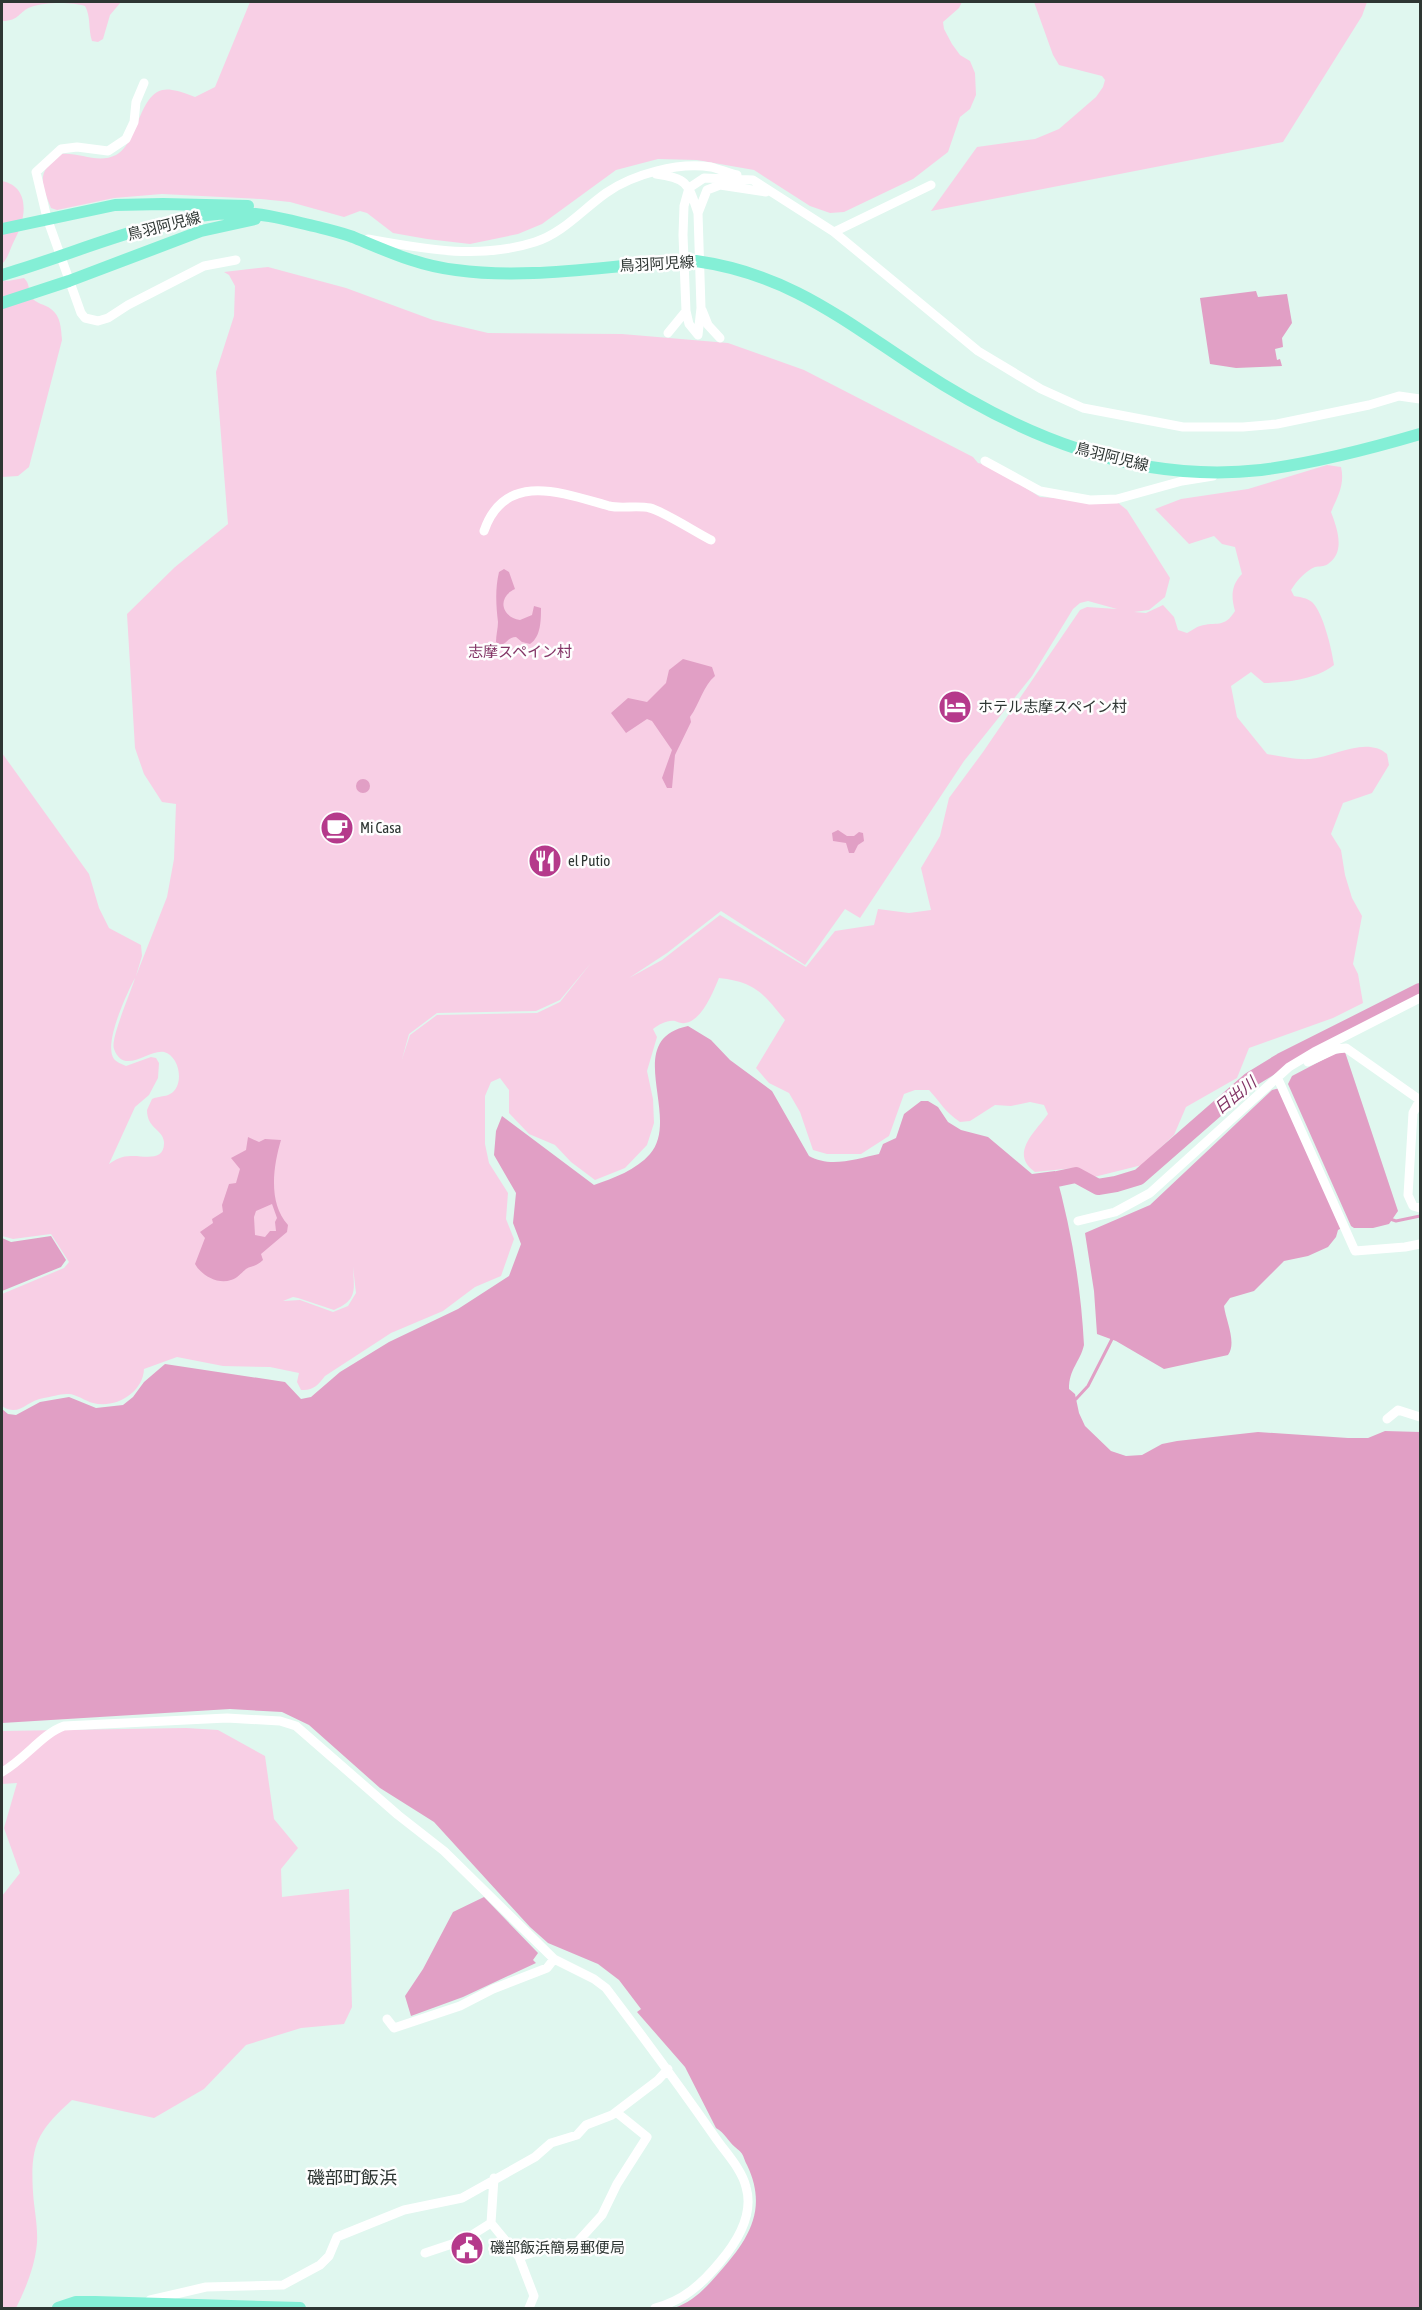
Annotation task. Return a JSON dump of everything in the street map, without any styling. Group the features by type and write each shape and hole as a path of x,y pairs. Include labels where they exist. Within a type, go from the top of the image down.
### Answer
{"main road":[{"path":"2,229 47,218 115,206 244,205 271,215"},
{"name":"鳥羽阿児線","path":"2,274 37,265 170,221 202,215 238,213 271,215 350,236 397,256 429,266 456,271 535,272 668,261 696,261 726,265 770,278 810,297 950,390 991,414 1095,456 1143,466 1189,471 1260,470 1328,458 1420,434"},
{"path":"2,303 69,281 201,231 271,215"},
{"path":"58,2308 76,2302 300,2308"}],"street":[{"path":"144,82 136,102 134,122 126,139 108,151 77,147 61,149 36,172 47,218 81,313 85,318 98,321 108,318 128,305 204,266 236,260"},
{"path":"350,236 455,253 503,249 535,242 560,230 608,191 648,172 676,167 710,167 753,180 834,232 978,351 1041,389 1083,408 1183,427 1243,427 1288,421 1369,405 1399,396 1420,399"},
{"path":"648,172 676,176 689,188 698,213 701,308 698,335 689,324 686,310 683,235 684,206 689,188 704,177 753,180"},
{"path":"698,213 707,189 720,185 772,193"},
{"path":"834,232 931,185"},
{"path":"701,308 708,325 720,338"},
{"path":"668,333 686,310"},
{"path":"985,461 1040,491 1083,500 1117,499 1182,480 1260,470"},
{"path":"484,531 492,510 498,504 517,494 533,490 586,498 611,507 651,508 711,540"},
{"path":"1078,1221 1115,1212 1150,1193 1289,1067 1420,998"},
{"path":"1278,1078 1326,1053 1346,1048 1420,1100 1413,1113 1408,1195 1413,1206 1420,1208"},
{"path":"1278,1078 1355,1251 1420,1244"},
{"path":"1387,1419 1398,1410 1420,1417"},
{"path":"2,1772 31,1751 53,1729 64,1726 227,1718 280,1721 296,1726 398,1815 444,1851 554,1959 600,1983 668,2069 744,2179 748,2204 738,2238 708,2277 680,2300 655,2308"},
{"path":"387,2019 394,2028 460,2006 493,1989 547,1968 554,1959"},
{"path":"139,2303 206,2287 283,2285 320,2265 329,2256 337,2237 404,2210 462,2198 494,2178 536,2157 551,2143 577,2135 586,2125 616,2112 658,2080 668,2069"},
{"path":"519,2257 541,2250 573,2247 602,2215 617,2184 647,2137 616,2112"},
{"path":"494,2178 491,2223 519,2257 534,2296 529,2308"},
{"path":"425,2253 464,2240 491,2223"}],"green space":[{"path":"2,2 121,2 110,15 103,39 98,42 92,41 85,6 58,3 37,5 27,9 16,18 2,21"},
{"path":"250,2 962,2 959,8 943,22 944,29 960,55 970,61 975,73 976,95 970,109 960,117 948,152 913,179 844,212 830,213 810,206 754,170 697,160 658,159 616,170 542,224 518,234 470,244 393,233 367,213 360,211 344,217 290,202 261,199 162,194 114,198 57,210 51,208 43,184 44,172 61,154 95,158 116,155 131,139 152,96 161,91 172,90 195,97 215,87"},
{"path":"1034,2 1367,2 1362,16 1283,142 931,211 977,147 1035,139 1059,129 1096,97 1103,87 1105,80 1102,76 1059,65 1053,55"},
{"path":"2,181 18,190 24,205 19,231 2,264"},
{"name":"志摩スペイン村","path":"268,267 346,288 433,320 488,333 622,334 728,343 804,370 973,457 978,463 991,466 1040,497 1117,502 1127,510 1170,578 1165,597 1149,610 1134,612 1146,613 1163,605 1174,617 1178,630 1187,633 1200,626 1223,622 1231,617 1235,611 1234,587 1242,574 1235,547 1222,544 1214,536 1189,544 1155,509 1181,499 1248,489 1327,465 1341,467 1341,484 1331,512 1336,525 1337,553 1328,564 1308,571 1291,590 1294,596 1312,602 1316,607 1326,632 1334,665 1310,677 1283,682 1264,683 1251,672 1231,686 1237,717 1267,754 1310,759 1350,749 1369,747 1387,754 1389,765 1372,793 1343,803 1331,834 1341,850 1352,898 1362,916 1353,964 1358,974 1363,1003 1333,1018 1249,1048 1237,1078 1186,1107 1174,1135 1142,1165 1094,1177 1074,1168 1035,1172 1028,1165 1024,1158 1024,1150 1031,1136 1048,1114 1044,1105 1030,1102 1011,1106 995,1105 970,1121 960,1122 929,1090 915,1090 904,1094 889,1136 861,1154 827,1154 813,1150 800,1112 789,1093 769,1083 756,1068 785,1020 757,990 741,982 719,978 714,991 697,1017 684,1023 666,1022 653,1029 657,1037 647,1071 653,1099 654,1123 647,1145 625,1168 595,1180 571,1162 555,1145 529,1134 509,1113 509,1090 500,1078 491,1082 485,1096 485,1144 489,1163 508,1193 506,1219 514,1239 501,1276 475,1287 443,1311 391,1333 325,1376 309,1390 301,1390 297,1382 299,1373 270,1367 223,1366 177,1357 144,1369 139,1385 133,1392 110,1404 93,1403 67,1394 38,1399 13,1410 2,1406 2,1294 64,1268 69,1262 51,1234 13,1239 2,1236 2,753 89,874 99,908 109,928 141,945 142,956 136,976 167,897 174,859 176,804 162,802 144,774 135,748 127,614 175,567 228,524 216,372 234,316 235,286 229,275 224,272","holes":["1088,601 1117,609 1087,607 1080,610 949,798 940,836 921,868 931,910 909,913 878,909 874,925 835,931 806,967 720,915 662,960 629,978 667,953 721,911 805,965 845,909 860,918 964,761 1032,676 1073,609 1080,603","591,963 560,1002 537,1013 437,1015 410,1035 402,1059 409,1034 437,1013 536,1011 560,1000","135,978 114,1044 118,1057 130,1061 164,1052 174,1059 179,1078 175,1090 168,1095 152,1099 147,1110 152,1125 163,1138 161,1153 152,1157 125,1157 109,1164 135,1107 149,1095 158,1078 159,1063 156,1058 151,1057 126,1066 115,1060 111,1052 112,1042 122,1006","353,1267 356,1293 348,1306 333,1312 300,1300 283,1301 293,1297 334,1310 351,1298 354,1288"]},
{"path":"24,278 33,299 57,315 62,340 29,467 18,476 2,477 2,280"},
{"path":"186,1728 218,1730 265,1756 274,1819 298,1848 281,1869 282,1897 349,1889 352,2007 344,2024 301,2028 246,2045 204,2089 154,2118 72,2100 44,2130 35,2150 32,2176 37,2243 34,2260 27,2285 16,2308 2,2308 2,1896 20,1873 4,1828 17,1783 2,1784 2,1731"}],"shaded area":[{"path":"1256,291 1258,297 1287,294 1292,323 1282,338 1283,347 1275,349 1277,360 1280,359 1282,366 1236,368 1210,364 1200,298"},
{"path":"504,569 509,572 515,589 506,597 505,611 520,620 532,615 534,606 541,608 538,633 530,644 516,637 500,645 496,642 497,585 499,572"},
{"path":"683,659 712,667 715,676 707,685 690,717 691,722 675,755 672,788 667,788 662,778 672,750 652,721 647,719 626,733 611,713 628,698 647,702 666,683 669,670"},
{"path":"363,779 368,781 370,786 368,791 363,793 358,791 356,786 358,781"},
{"path":"838,830 847,836 863,833 864,841 858,845 854,853 849,853 846,843 833,841 832,833"},
{"path":"688,1026 711,1040 730,1060 772,1091 809,1156 817,1160 834,1162 879,1154 883,1144 896,1138 904,1114 921,1101 928,1101 938,1107 948,1122 961,1130 988,1137 1032,1174 1055,1171 1074,1257 1084,1345 1071,1376 1069,1389 1075,1394 1079,1413 1085,1426 1111,1451 1126,1456 1142,1455 1162,1444 1177,1441 1258,1432 1368,1438 1385,1431 1420,1432 1420,2308 674,2308 692,2299 707,2286 737,2250 752,2225 756,2197 742,2154 716,2128 685,2067 637,2012 641,2009 619,1980 598,1964 548,1943 530,1927 434,1822 380,1788 309,1725 282,1712 230,1709 2,1723 2,1409 8,1414 16,1415 40,1402 69,1397 96,1408 123,1405 165,1364 285,1382 301,1399 311,1397 340,1372 389,1342 458,1309 509,1276 521,1244 513,1223 516,1193 494,1155 496,1131 502,1116 594,1185 624,1173 638,1165 650,1154 658,1138 660,1120 655,1063 658,1047 668,1034"},
{"path":"1345,1052 1398,1211 1389,1224 1373,1228 1351,1226 1288,1084 1292,1076 1334,1054"},
{"path":"1280,1088 1342,1228 1338,1230 1336,1237 1328,1247 1308,1256 1284,1261 1254,1291 1230,1298 1224,1306 1231,1338 1228,1355 1164,1369 1116,1341 1097,1334 1094,1291 1085,1233 1150,1205 1272,1090"},
{"path":"248,1137 259,1142 265,1139 281,1140 274,1184 277,1206 288,1225 287,1232 261,1254 263,1260 258,1264 246,1269 233,1279 215,1280 195,1264 205,1238 200,1232 213,1223 212,1219 223,1212 222,1205 229,1184 236,1183 240,1169 231,1158 246,1150","holes":["272,1204 277,1218 276,1231 270,1231 265,1237 255,1235 256,1211"]},
{"path":"51,1236 66,1260 61,1267 2,1291 2,1238 11,1242"},
{"path":"484,1897 538,1953 533,1960 536,1963 463,1997 411,2016 405,1996 423,1969 453,1912"}],"waterway":[{"name":"日出川","path":"1057,1179 1076,1175 1098,1187 1139,1177 1250,1080 1281,1061 1420,991"},
{"path":"1390,1219 1396,1221 1420,1216"},
{"path":"1076,1399 1088,1386 1113,1337"}],"place":[{"name":"ホテル志摩スペイン村","path":"955,707"},
{"name":"Mi Casa","path":"337,828"},
{"name":"el Putio","path":"545,861"},
{"name":"磯部飯浜簡易郵便局","path":"467,2248"}],"district":[{"name":"磯部町飯浜","path":"352,2178"}]}
